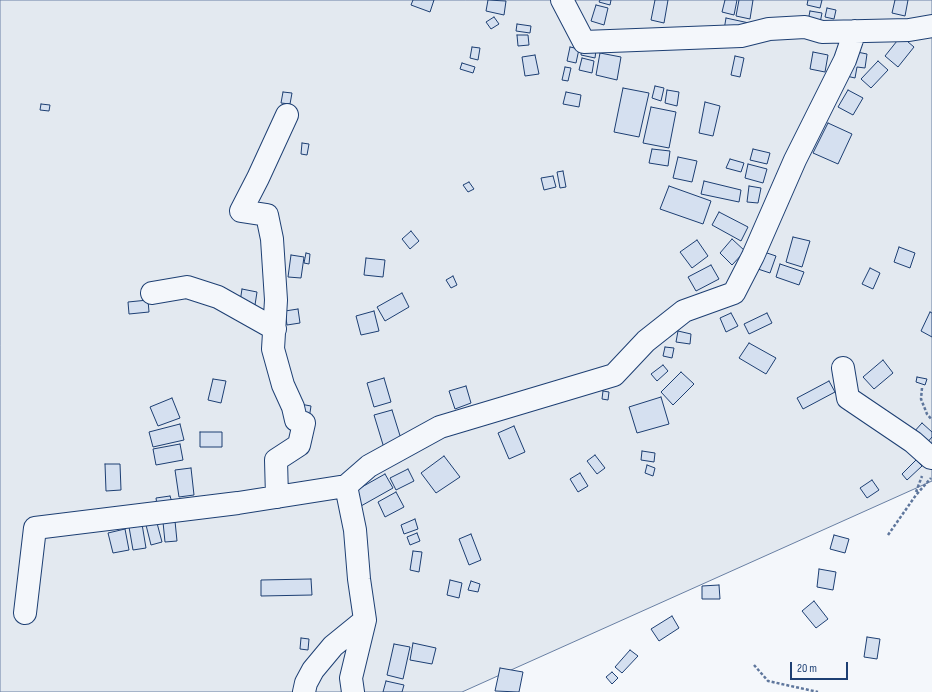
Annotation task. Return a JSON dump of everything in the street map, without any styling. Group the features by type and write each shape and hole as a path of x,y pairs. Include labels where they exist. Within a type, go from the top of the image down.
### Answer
{"street":[{"path":"562,0 584,42 741,36 769,29 805,27 822,32 909,30 932,26"},
{"path":"25,613 35,528 277,497 346,486 369,466 440,427 614,375 646,341 684,311 734,294 753,256 796,160 845,60 855,31"},
{"path":"277,497 276,460 299,445 304,423 296,420 293,407 283,385 273,349 276,300 272,239 267,215 241,211 287,115"},
{"path":"152,293 187,287 218,297 275,329"},
{"path":"843,368 848,398 913,442 932,468"},
{"path":"346,486 355,530 359,579 365,620 351,678 353,692"},
{"path":"304,692 306,683 313,670 333,646 365,620"}],"path":[{"path":"922,388 921,400 927,414 932,420"},
{"path":"888,535 932,468"},
{"path":"754,665 768,681 818,692"}],"shaded area":[{"path":"0,0 932,0 932,481 462,692 0,692"}],"building":[{"path":"413,0 434,0 430,12 411,5"},
{"path":"488,0 506,1 504,15 486,11"},
{"path":"600,0 611,0 610,5 599,2"},
{"path":"655,0 668,0 664,23 651,20"},
{"path":"725,0 737,0 734,15 722,12"},
{"path":"739,0 753,0 750,19 736,16"},
{"path":"808,0 822,0 820,8 807,5"},
{"path":"895,0 908,0 905,16 892,13"},
{"path":"596,5 608,8 604,25 591,21"},
{"path":"827,8 836,10 834,19 825,17"},
{"path":"810,11 822,13 819,28 807,26"},
{"path":"494,17 499,24 491,29 486,22"},
{"path":"726,18 749,23 746,34 724,30"},
{"path":"517,24 531,26 530,33 516,31"},
{"path":"517,35 528,35 529,45 518,46"},
{"path":"901,36 914,47 898,67 885,56"},
{"path":"472,47 480,48 478,60 470,58"},
{"path":"570,47 579,49 576,63 567,61"},
{"path":"582,47 596,50 595,58 581,55"},
{"path":"847,50 867,54 865,68 857,67 855,78 842,75"},
{"path":"813,52 828,55 825,72 810,69"},
{"path":"600,53 621,57 617,80 596,75"},
{"path":"535,55 539,74 525,76 522,57"},
{"path":"735,56 744,58 740,77 731,75"},
{"path":"582,58 594,61 592,73 579,70"},
{"path":"878,61 888,70 871,88 861,79"},
{"path":"462,63 475,67 473,73 460,69"},
{"path":"565,67 571,68 568,81 562,80"},
{"path":"655,86 664,88 661,101 652,98"},
{"path":"623,88 649,93 639,137 614,132"},
{"path":"667,90 679,92 677,106 665,103"},
{"path":"848,90 863,98 853,115 838,107"},
{"path":"283,92 292,93 290,104 281,103"},
{"path":"566,92 581,95 579,107 563,104"},
{"path":"705,102 720,106 713,136 699,133"},
{"path":"41,104 50,105 49,111 40,110"},
{"path":"651,107 676,112 669,148 643,143"},
{"path":"828,123 852,134 838,164 813,153"},
{"path":"302,143 309,144 307,155 301,154"},
{"path":"652,149 670,151 668,166 649,163"},
{"path":"753,149 770,153 767,164 750,160"},
{"path":"678,157 697,161 692,182 673,178"},
{"path":"730,159 744,163 741,172 726,168"},
{"path":"748,164 767,169 763,183 745,178"},
{"path":"563,171 566,187 560,188 557,172"},
{"path":"553,176 556,187 544,190 541,178"},
{"path":"704,181 741,190 739,202 701,194"},
{"path":"469,182 474,189 468,192 463,185"},
{"path":"669,186 711,201 703,224 660,209"},
{"path":"749,186 761,188 758,203 747,202"},
{"path":"719,212 748,227 741,241 712,225"},
{"path":"411,231 419,241 410,249 402,239"},
{"path":"793,237 810,241 802,267 786,262"},
{"path":"732,239 745,251 732,265 720,253"},
{"path":"697,240 708,256 692,268 680,252"},
{"path":"899,247 915,253 910,268 894,262"},
{"path":"761,251 776,256 770,273 755,268"},
{"path":"306,253 310,254 309,264 304,263"},
{"path":"291,255 304,257 301,278 288,277"},
{"path":"366,258 385,260 383,277 364,275"},
{"path":"780,264 804,272 799,285 776,277"},
{"path":"711,265 719,279 696,291 688,277"},
{"path":"870,268 880,273 873,289 862,284"},
{"path":"453,276 457,285 451,288 446,280"},
{"path":"242,289 257,292 255,305 240,302"},
{"path":"402,293 409,307 385,321 377,307"},
{"path":"148,300 149,312 129,314 128,302"},
{"path":"298,309 300,323 287,325 285,311"},
{"path":"374,311 379,331 361,335 356,316"},
{"path":"930,312 932,313 932,337 921,331"},
{"path":"731,313 738,326 726,332 720,318"},
{"path":"767,313 772,323 749,334 744,324"},
{"path":"678,331 691,334 690,344 676,342"},
{"path":"749,343 776,358 766,374 739,358"},
{"path":"665,347 674,348 672,358 663,356"},
{"path":"883,360 893,373 874,389 863,377"},
{"path":"663,365 668,371 657,381 651,374"},
{"path":"681,372 694,384 673,405 661,392"},
{"path":"917,377 927,379 925,385 916,382"},
{"path":"384,378 391,402 374,407 367,383"},
{"path":"213,379 226,381 221,403 208,400"},
{"path":"829,381 835,392 803,409 797,398"},
{"path":"466,386 471,403 455,409 449,391"},
{"path":"603,391 609,392 608,400 602,399"},
{"path":"661,397 669,424 637,433 629,407"},
{"path":"172,398 180,418 158,426 150,407"},
{"path":"300,404 311,406 309,419"},
{"path":"392,410 402,442 384,448 374,415"},
{"path":"922,423 932,432 932,437 926,444 913,433"},
{"path":"180,424 184,440 153,447 149,432"},
{"path":"514,426 525,452 509,459 498,433"},
{"path":"200,432 222,432 222,447 200,447"},
{"path":"180,444 183,460 156,465 153,449"},
{"path":"642,451 655,453 654,462 641,460"},
{"path":"595,455 605,468 597,474 587,461"},
{"path":"444,456 460,477 436,493 421,473"},
{"path":"916,460 922,466 907,480 902,474"},
{"path":"105,464 120,464 121,490 106,491"},
{"path":"647,465 655,468 653,476 645,473"},
{"path":"191,468 194,495 179,497 175,470"},
{"path":"408,469 414,481 396,490 390,478"},
{"path":"580,473 588,486 578,492 570,479"},
{"path":"385,474 393,488 361,506 353,492"},
{"path":"872,480 879,490 867,498 860,488"},
{"path":"396,492 404,507 385,517 378,502"},
{"path":"170,496 172,502 157,505 156,498"},
{"path":"415,519 418,529 404,534 401,525"},
{"path":"175,521 177,541 165,542 163,522"},
{"path":"157,523 162,542 151,545 146,525"},
{"path":"142,524 146,548 133,550 129,527"},
{"path":"125,529 129,550 113,553 108,533"},
{"path":"417,533 420,541 410,545 407,537"},
{"path":"471,534 481,560 469,565 459,539"},
{"path":"834,535 849,539 845,553 830,549"},
{"path":"413,551 422,552 419,572 410,570"},
{"path":"819,569 836,572 833,590 817,587"},
{"path":"311,579 312,595 261,596 261,580"},
{"path":"450,580 462,583 459,598 447,595"},
{"path":"471,581 480,584 478,592 468,590"},
{"path":"719,585 720,599 702,599 702,586"},
{"path":"814,601 828,619 816,628 802,611"},
{"path":"672,616 679,628 659,641 651,629"},
{"path":"867,637 880,639 877,659 864,657"},
{"path":"301,638 309,639 308,650 300,649"},
{"path":"413,643 436,648 432,664 410,660"},
{"path":"394,644 410,647 403,679 387,675"},
{"path":"630,650 638,656 622,673 615,667"},
{"path":"500,668 523,672 519,692 495,691"},
{"path":"612,672 618,678 612,684 606,677"},
{"path":"386,681 404,685 402,692 383,692"}]}
